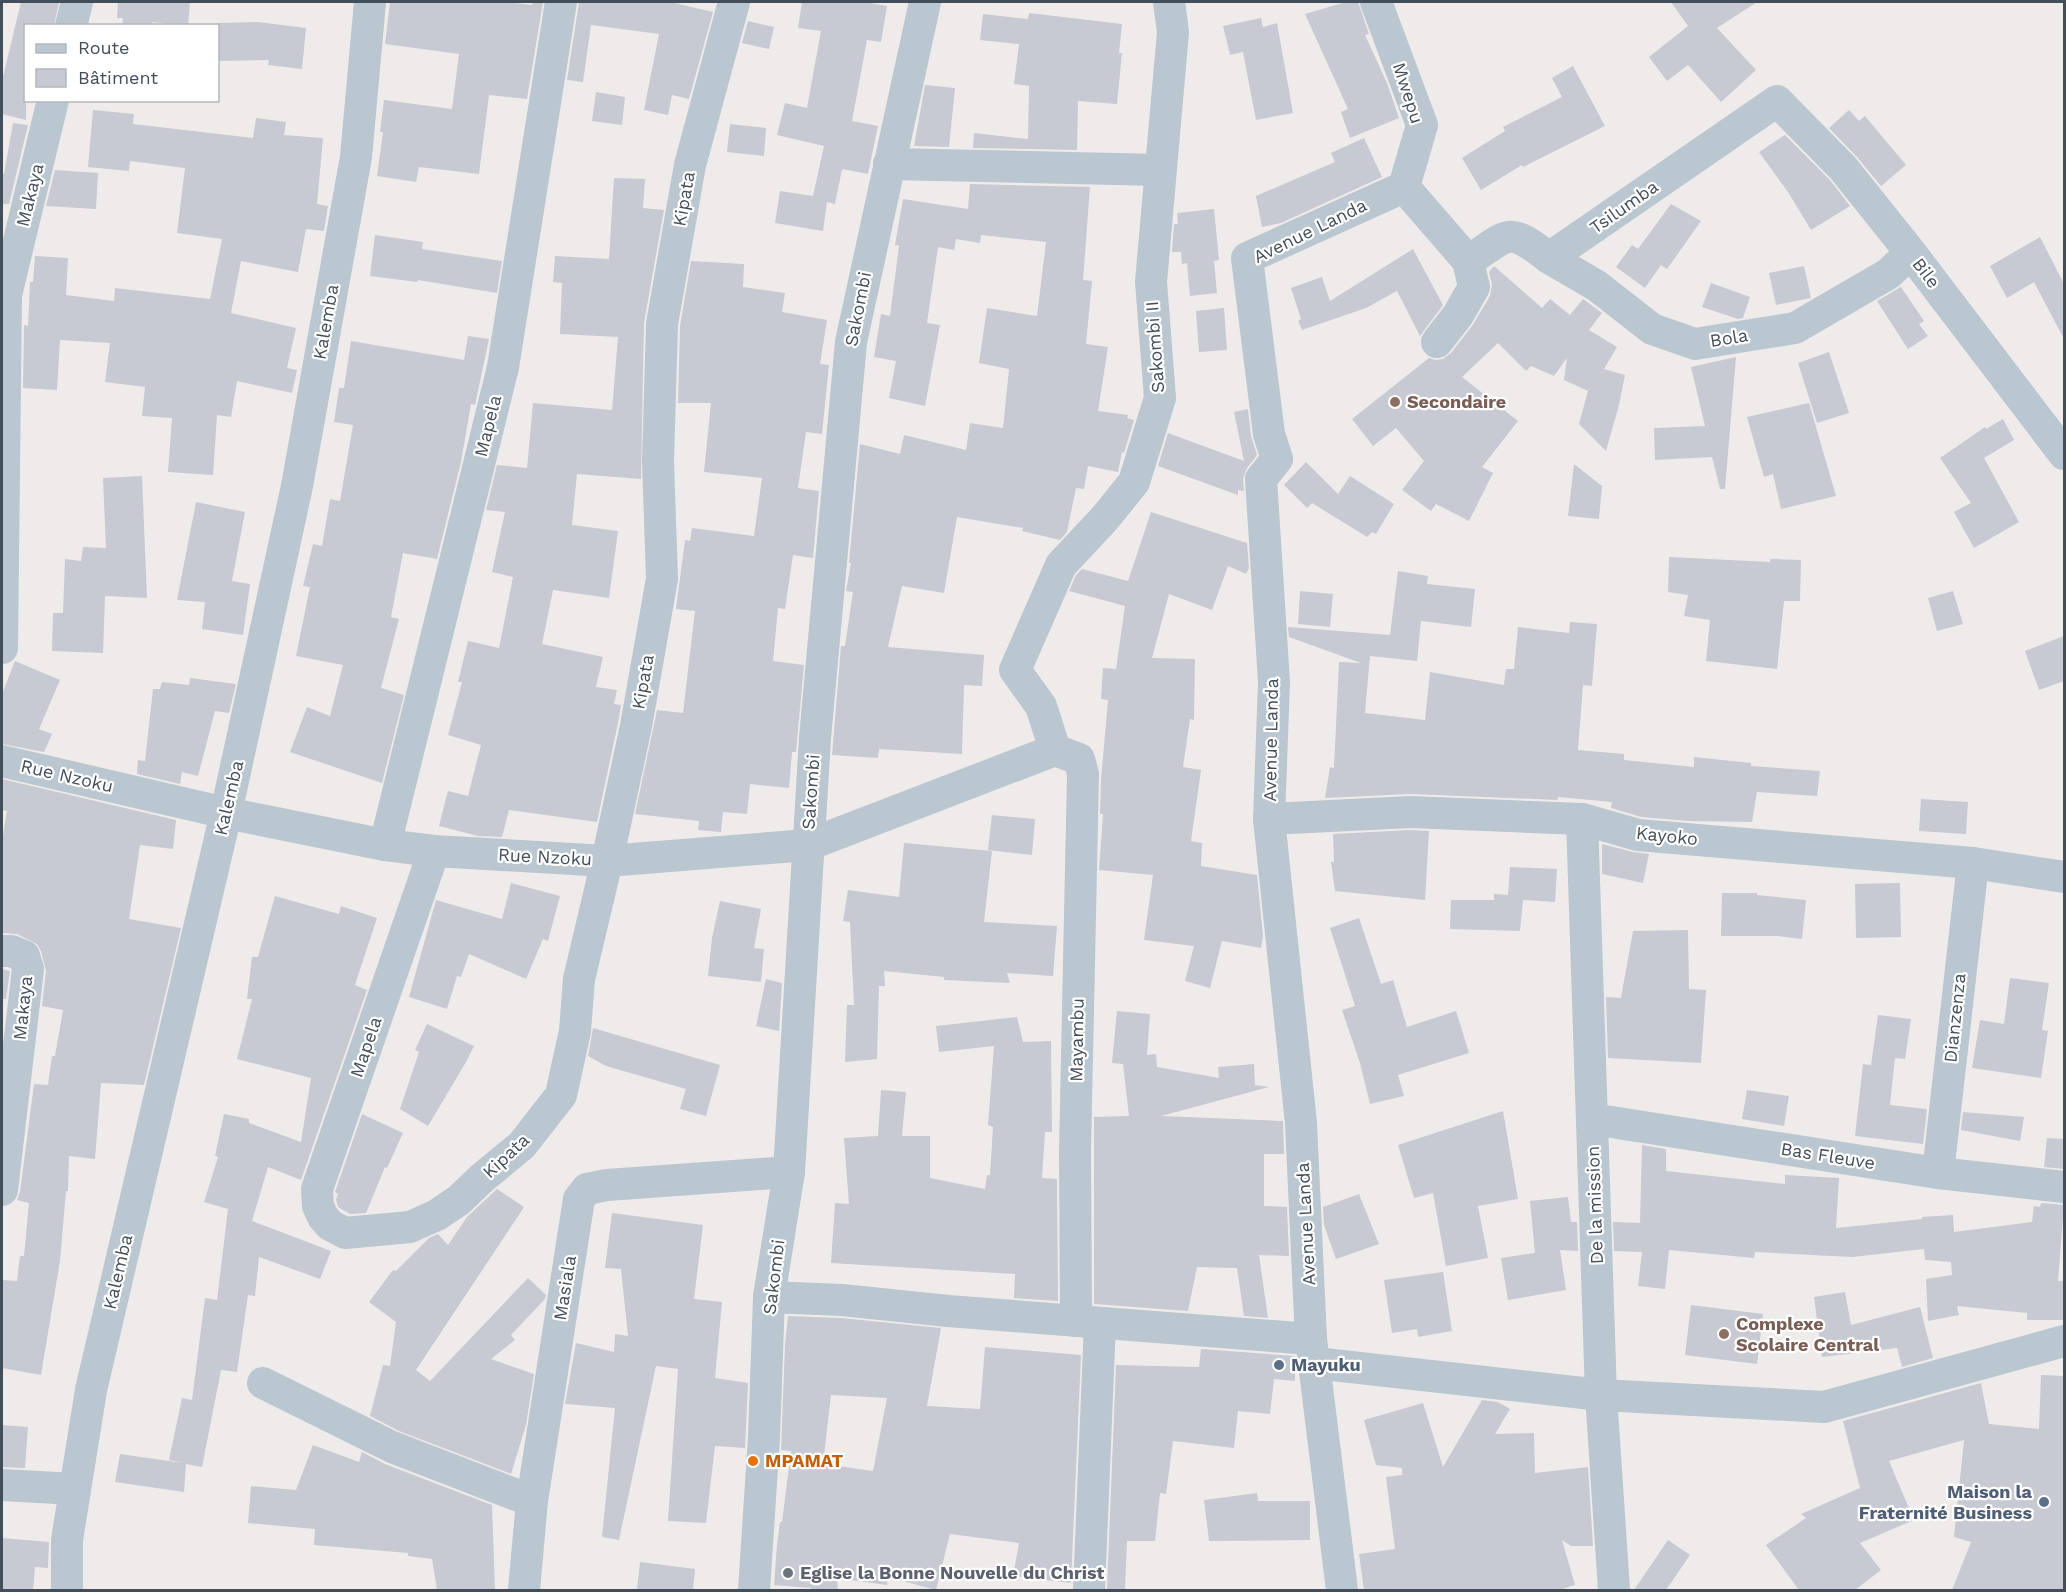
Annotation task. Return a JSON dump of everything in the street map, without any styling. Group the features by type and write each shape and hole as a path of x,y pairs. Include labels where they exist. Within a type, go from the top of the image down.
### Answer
{"street":[{"path":"72,24 77,2"},
{"name":"Kalemba","path":"67,1590 67,1540 91,1390 226,813 297,486 356,157 370,2"},
{"name":"Mapela","path":"385,844 503,367 561,2"},
{"name":"Kipata","path":"345,1233 410,1227 437,1215 459,1200 522,1145 561,1095 575,1031 579,979 636,726 662,579 658,462 662,324 690,165 734,2"},
{"name":"Sakombi","path":"754,1590 764,1437 769,1297 789,1172 815,738 850,342 925,2"},
{"name":"Sakombi II","path":"1067,754 1041,706 1016,670 1061,566 1134,482 1160,398 1150,282 1173,32 1169,2"},
{"name":"Mwepu","path":"1376,2 1422,126 1404,187"},
{"name":"Bile","path":"1777,101 1843,168 1911,253 2064,454"},
{"name":"Tsilumba","path":"1549,258 1777,101"},
{"name":"Makaya","path":"2,648 6,295 53,102"},
{"path":"889,164 1160,170"},
{"path":"1404,187 1468,261 1474,287 1458,315 1437,342"},
{"name":"Avenue Landa","path":"1342,1590 1313,1351 1301,1123 1269,819 1274,682 1261,479 1277,459 1269,434 1247,258 1404,187"},
{"path":"1468,261 1507,236 1520,237 1549,258"},
{"name":"Bola","path":"1549,258 1597,286 1652,329 1695,344 1795,328 1888,274 1911,253"},
{"name":"Rue Nzoku","path":"2,761 226,813 385,844 434,851 607,861 808,844 1067,754"},
{"name":"Mayambu","path":"1067,754 1083,774 1075,1151 1088,1322 1089,1590"},
{"name":"Kayoko","path":"1269,819 1410,812 1582,819 1638,835 1973,864 2064,877"},
{"name":"De la mission","path":"1582,819 1601,1395 1614,1590"},
{"name":"Mapela","path":"345,1233 330,1225 323,1217 318,1206 317,1189 434,851"},
{"name":"Dianzenza","path":"1938,1173 1973,864"},
{"name":"Makaya","path":"2,951 11,951 24,956 28,969 2,1190"},
{"name":"Bas Fleuve","path":"1592,1119 1938,1173 2064,1187"},
{"name":"Masiala","path":"524,1590 532,1501 579,1198 587,1189 607,1185 789,1172"},
{"path":"769,1297 842,1300 1088,1322 1313,1351 1601,1395 1824,1407 2064,1341"},
{"path":"263,1383 392,1447 532,1501"},
{"path":"2,1485 75,1489"}],"building":[{"path":"21,2 59,2 54,24 24,24 26,120 2,114 2,81"},
{"path":"118,2 190,2 188,24 152,22 152,24 122,24 123,18 117,18"},
{"path":"390,2 504,2 532,5 533,2 543,2 527,99 489,95 479,174 419,167 416,182 377,176 383,132 380,132 384,100 452,109 459,54 385,44"},
{"path":"579,2 670,2 713,12 689,99 672,95 668,115 644,110 659,34 591,25 583,82 567,80"},
{"path":"802,2 864,2 887,6 881,42 867,40 852,121 878,126 868,174 842,169 835,204 827,202 823,231 775,223 780,191 813,196 824,146 777,135 785,103 807,108 821,31 798,28"},
{"path":"1346,2 1358,2 1369,34 1365,35 1387,83 1399,118 1350,138 1341,112 1348,109 1305,14"},
{"path":"1671,2 1757,2 1717,28 1756,70 1721,102 1688,65 1667,81 1649,57 1688,26"},
{"path":"1029,13 1122,24 1119,53 1122,53 1117,104 1078,101 1077,150 973,148 974,133 1028,139 1029,86 1014,84 1019,44 980,40 983,14 1028,19"},
{"path":"1261,18 1263,27 1277,23 1293,113 1256,120 1243,52 1230,55 1223,26"},
{"path":"748,21 774,27 769,49 742,43"},
{"path":"258,22 306,28 302,69 268,65 269,60 219,61 218,23"},
{"path":"1573,66 1605,126 1523,167 1522,165 1481,190 1462,158 1505,131 1503,127 1562,97 1552,78"},
{"path":"925,85 955,88 949,147 914,146"},
{"path":"596,92 625,97 622,125 592,121"},
{"path":"93,110 134,114 133,124 253,138 256,118 286,122 284,135 323,138 317,204 328,206 324,231 306,229 298,272 241,261 231,313 296,328 287,368 297,370 292,393 237,381 231,417 217,415 213,475 168,472 172,418 142,416 145,387 105,382 110,343 60,340 57,390 23,388 24,325 28,326 30,282 33,282 35,256 68,258 66,295 114,301 115,288 210,299 222,239 177,233 185,168 130,161 129,171 88,167"},
{"path":"1849,110 1859,121 1865,116 1906,165 1881,186 1829,128"},
{"path":"13,123 28,125 9,204 2,204 2,174 4,174"},
{"path":"730,124 766,128 764,156 727,152"},
{"path":"1785,135 1830,180 1850,206 1811,230 1788,192 1759,152"},
{"path":"1364,138 1382,177 1281,223 1262,227 1256,196 1335,162 1331,153"},
{"path":"55,170 98,173 96,209 46,206"},
{"path":"614,178 645,179 643,208 664,210 644,323 641,479 577,474 572,525 618,531 609,598 553,590 542,644 603,657 596,687 617,690 614,704 621,705 618,723 597,822 509,810 502,837 478,836 439,826 448,791 468,796 481,745 448,735 462,682 458,682 468,641 499,648 513,577 492,572 505,512 486,510 497,465 527,468 533,403 612,410 618,337 560,334 562,283 553,282 555,256 609,259"},
{"path":"970,184 1090,187 1083,280 1092,281 1086,344 1108,347 1098,411 1128,415 1127,418 1134,420 1124,453 1122,452 1118,472 1088,466 1084,489 1076,488 1067,532 1060,540 1022,531 1023,528 957,517 944,593 902,586 888,647 984,655 982,686 964,685 962,754 879,749 878,758 832,755 841,646 845,646 853,592 846,591 851,563 849,563 860,444 900,454 904,435 966,450 970,423 1003,428 1009,369 979,363 987,308 1037,316 1046,242 981,235 980,243 956,239 954,250 938,247 927,323 940,325 925,406 889,398 896,361 874,357 881,314 890,316 899,246 895,245 903,199 968,209"},
{"path":"1671,204 1701,221 1667,269 1661,265 1645,288 1616,267 1632,245 1638,249"},
{"path":"1214,209 1219,260 1214,261 1217,293 1190,296 1187,263 1182,264 1181,252 1172,252 1174,224 1178,224 1177,213"},
{"path":"375,235 423,242 422,249 502,261 497,293 418,280 417,282 370,276"},
{"path":"2040,237 2064,284 2064,339 2034,282 2007,298 1990,266"},
{"path":"1413,249 1443,305 1420,336 1397,291 1366,308 1302,330 1298,321 1301,319 1291,288 1322,277 1330,301"},
{"path":"691,261 744,264 743,287 785,293 782,312 827,320 820,364 829,365 822,434 806,432 798,488 819,491 813,558 793,555 785,609 778,608 773,661 804,665 796,752 792,752 789,788 750,784 747,814 723,812 721,832 698,830 699,821 635,814 657,710 683,713 695,611 676,609 685,540 690,541 692,528 754,536 762,478 704,472 711,403 678,403 680,326"},
{"path":"1494,266 1542,308 1550,299 1570,315 1583,299 1602,313 1589,330 1617,347 1604,369 1625,375 1606,451 1579,424 1588,391 1564,380 1567,358 1554,376 1531,366 1526,371 1498,343 1462,377 1518,421 1482,467 1493,473 1469,521 1436,504 1431,511 1402,490 1424,461 1396,428 1373,446 1352,419 1429,358 1443,359 1451,353 1472,326 1490,296 1492,284 1489,272"},
{"path":"1804,266 1811,298 1776,305 1769,273"},
{"path":"1711,283 1750,297 1743,318 1738,319 1702,307"},
{"path":"1901,287 1924,321 1919,324 1928,336 1908,349 1877,301"},
{"path":"1224,308 1227,350 1199,352 1196,311"},
{"path":"468,336 489,339 475,405 471,404 461,462 437,559 403,553 391,617 399,619 381,688 404,695 382,783 290,752 307,707 330,716 343,665 296,656 310,587 303,586 313,544 322,546 330,499 340,501 353,425 334,422 339,388 344,388 351,341 464,360"},
{"path":"1829,352 1849,413 1817,423 1798,363"},
{"path":"1736,357 1725,489 1720,489 1712,457 1655,460 1654,428 1705,426 1691,367"},
{"path":"1809,403 1836,496 1781,509 1773,474 1764,477 1747,417"},
{"path":"1248,409 1251,436 1257,455 1247,468 1243,479 1244,491 1238,490 1238,495 1158,466 1168,433 1244,461 1234,412"},
{"path":"2003,419 2014,440 1984,458 2019,522 1974,548 1954,512 1971,503 1940,458 1985,427 1986,429"},
{"path":"1306,462 1338,494 1350,476 1394,504 1376,534 1372,532 1367,537 1312,503 1307,508 1284,485"},
{"path":"1574,464 1602,486 1599,519 1568,516"},
{"path":"142,476 147,598 105,596 103,653 52,651 53,613 63,613 65,559 81,561 83,547 106,548 103,478"},
{"path":"196,502 245,512 232,581 250,584 243,635 202,629 205,602 177,600"},
{"path":"1151,512 1247,543 1249,568 1246,574 1228,566 1212,610 1169,594 1152,658 1195,659 1194,720 1190,719 1183,767 1201,770 1191,841 1202,843 1201,866 1257,875 1263,936 1261,948 1222,941 1210,988 1185,981 1194,946 1144,940 1153,875 1099,870 1103,814 1100,814 1101,780 1108,700 1101,699 1103,668 1116,669 1125,606 1069,591 1076,575 1082,569 1128,581"},
{"path":"1669,557 1770,562 1770,559 1801,560 1800,601 1784,601 1777,669 1706,661 1710,620 1684,616 1688,595 1668,592"},
{"path":"1398,571 1428,576 1427,584 1475,589 1471,627 1421,621 1417,661 1370,656 1365,713 1425,720 1430,672 1504,685 1506,669 1514,669 1518,627 1569,633 1570,622 1597,624 1592,686 1583,685 1578,750 1624,754 1624,760 1694,767 1694,757 1751,763 1751,766 1820,771 1817,796 1757,792 1752,822 1688,821 1641,817 1611,808 1612,802 1558,797 1558,800 1411,794 1325,798 1330,767 1334,768 1339,662 1361,663 1289,637 1288,627 1390,635"},
{"path":"1300,591 1333,594 1330,627 1298,624"},
{"path":"1953,591 1963,624 1937,631 1928,598"},
{"path":"2064,636 2064,681 2039,690 2025,651"},
{"path":"15,661 60,680 39,729 52,734 44,752 2,744 2,694"},
{"path":"190,678 236,684 229,713 215,711 198,776 182,772 180,784 137,774 138,760 145,761 153,689 160,689 162,682 189,685"},
{"path":"2,779 176,820 173,849 140,845 129,919 181,928 144,1085 101,1083 95,1159 69,1156 68,1191 66,1191 60,1261 41,1375 2,1368 2,1280 17,1281 20,1256 24,1256 29,1203 17,1200 20,1192 34,1084 48,1085 63,1010 42,1006 46,971 37,944 17,934 2,933 2,841 7,811 2,810"},
{"path":"1921,799 1968,802 1966,834 1919,831"},
{"path":"992,815 1035,819 1032,855 988,850"},
{"path":"1429,831 1425,900 1335,891 1331,862 1334,862 1333,834"},
{"path":"904,843 992,851 984,922 1057,926 1053,976 1007,973 1010,983 944,980 944,977 884,971 885,986 879,986 877,1059 845,1062 847,1005 854,1005 850,922 843,921 848,890 899,897"},
{"path":"1602,844 1649,854 1643,883 1602,874"},
{"path":"1510,867 1557,869 1555,902 1523,900 1520,931 1450,929 1451,900 1494,900 1494,894 1508,895"},
{"path":"511,883 560,896 548,941 543,939 526,979 469,954 461,977 457,976 447,1009 409,997 436,900 502,919"},
{"path":"1900,883 1901,937 1856,938 1855,884"},
{"path":"1722,893 1757,893 1757,895 1806,900 1802,939 1777,936 1721,936"},
{"path":"275,896 339,914 341,906 377,918 355,985 367,990 301,1180 268,1167 252,1221 331,1251 320,1279 259,1257 255,1296 248,1295 237,1372 221,1370 202,1467 186,1464 184,1492 115,1482 120,1454 183,1463 169,1460 182,1398 192,1400 205,1298 217,1300 228,1209 204,1202 218,1157 215,1156 224,1114 249,1119 249,1123 301,1142 311,1078 237,1059 252,999 247,999 252,957 258,957"},
{"path":"720,901 761,909 754,948 764,949 761,982 708,976 712,938"},
{"path":"1359,918 1381,984 1393,980 1407,1027 1456,1011 1469,1053 1398,1075 1404,1096 1370,1104 1360,1063 1342,1010 1355,1006 1330,928"},
{"path":"1688,930 1689,989 1706,990 1701,1063 1608,1058 1606,997 1621,998 1633,931"},
{"path":"2,969 10,971 6,999 2,999"},
{"path":"2010,978 2049,983 2042,1030 2048,1031 2041,1078 1972,1068 1980,1020 2004,1024"},
{"path":"766,979 782,983 779,1031 756,1026"},
{"path":"1117,1011 1150,1014 1147,1055 1156,1054 1157,1067 1219,1078 1218,1067 1254,1064 1255,1085 1269,1087 1161,1116 1283,1121 1284,1154 1264,1154 1264,1206 1287,1207 1289,1256 1259,1255 1268,1318 1244,1316 1237,1268 1197,1267 1188,1311 1094,1304 1094,1117 1129,1116 1123,1064 1112,1063"},
{"path":"1878,1015 1911,1019 1905,1059 1895,1058 1890,1105 1927,1109 1923,1144 1855,1136 1863,1064 1871,1065"},
{"path":"1017,1017 1023,1042 1051,1041 1052,1132 1045,1132 1042,1178 1057,1179 1058,1301 1014,1298 1015,1274 831,1263 835,1203 849,1204 844,1138 878,1136 881,1090 906,1092 902,1136 930,1136 930,1178 985,1189 987,1175 990,1175 993,1127 988,1125 994,1046 939,1052 936,1026"},
{"path":"427,1024 474,1046 428,1126 400,1109 419,1052 415,1050"},
{"path":"593,1028 720,1065 706,1116 680,1109 686,1089 606,1066 588,1056"},
{"path":"1747,1090 1789,1096 1784,1126 1742,1119"},
{"path":"1503,1111 1518,1199 1478,1206 1488,1258 1446,1266 1433,1193 1414,1198 1398,1145"},
{"path":"1963,1112 2024,1117 2020,1141 1961,1130"},
{"path":"362,1114 403,1133 387,1168 385,1167 366,1213 350,1214 338,1207 336,1199 338,1194 335,1192"},
{"path":"2047,1138 2064,1139 2064,1169 2044,1167"},
{"path":"1642,1145 1666,1149 1666,1171 1785,1184 1785,1175 1839,1178 1836,1228 1953,1215 1954,1232 2032,1222 2034,1206 2040,1207 2041,1203 2064,1205 2058,1281 2064,1281 2064,1320 2027,1320 2027,1313 1957,1306 1959,1315 1928,1321 1926,1279 1952,1275 1951,1262 1925,1260 1924,1249 1852,1257 1755,1252 1754,1258 1669,1250 1665,1289 1638,1286 1642,1252 1614,1251 1613,1222 1640,1223"},
{"path":"497,1189 524,1207 416,1370 430,1381 528,1278 546,1295 545,1299 511,1335 515,1340 491,1359 534,1374 526,1425 511,1474 399,1431 370,1416 383,1365 390,1366 396,1322 369,1302 393,1270 396,1271 429,1238 438,1234 448,1245 467,1217"},
{"path":"1359,1194 1379,1244 1336,1259 1324,1225 1323,1207"},
{"path":"1568,1197 1571,1222 1577,1222 1578,1251 1560,1250 1566,1290 1508,1300 1501,1258 1535,1253 1530,1201"},
{"path":"612,1213 703,1225 694,1299 722,1302 715,1378 748,1383 745,1448 715,1446 706,1523 668,1521 678,1369 656,1366 619,1540 602,1537 615,1408 565,1404 576,1343 614,1352 615,1334 628,1336 621,1269 605,1268"},
{"path":"1443,1272 1452,1331 1418,1337 1417,1329 1392,1333 1384,1280"},
{"path":"1845,1292 1851,1325 1920,1307 1933,1358 1902,1367 1897,1348 1822,1357 1814,1297"},
{"name":"Complexe Scolaire Central","path":"1691,1305 1763,1314 1757,1364 1685,1355"},
{"path":"788,1316 841,1318 941,1328 927,1406 980,1409 985,1347 1081,1355 1071,1583 1013,1576 1019,1543 950,1534 936,1590 888,1577 887,1585 837,1578 838,1590 811,1590 811,1588 774,1585 777,1545 791,1451 781,1450","holes":["831,1395 887,1398 873,1471 823,1464"]},
{"path":"1201,1349 1295,1356 1295,1381 1274,1379 1270,1414 1238,1411 1234,1448 1173,1441 1166,1494 1160,1493 1155,1541 1127,1541 1125,1589 1107,1590 1116,1365 1199,1367"},
{"path":"2041,1375 2064,1376 2064,1590 1952,1590 1971,1542 1954,1537 1964,1440 1889,1461 1914,1520 1860,1543 1881,1570 1855,1590 1799,1590 1766,1545 1806,1518 1801,1514 1860,1488 1843,1421 1981,1383 1989,1424 2039,1429"},
{"path":"1482,1400 1498,1402 1510,1409 1495,1434 1534,1433 1535,1473 1588,1467 1593,1546 1571,1546 1562,1540 1575,1585 1559,1590 1364,1590 1359,1554 1395,1549 1386,1477 1402,1475 1402,1468 1376,1465 1364,1420 1423,1403 1443,1467"},
{"path":"2,1425 28,1427 25,1468 2,1467"},
{"path":"313,1445 359,1462 362,1452 385,1464 492,1505 495,1590 437,1590 432,1559 408,1556 408,1553 314,1545 315,1529 248,1523 251,1486 296,1490"},
{"path":"1257,1493 1258,1501 1310,1501 1310,1540 1209,1541 1204,1500"},
{"path":"2,1538 49,1542 48,1568 35,1567 33,1590 2,1590"},
{"path":"1668,1540 1690,1555 1666,1590 1634,1590"},
{"path":"640,1562 695,1569 693,1590 637,1590"}],"place":[{"name":"Secondaire","path":"1395,402"},
{"name":"Complexe Scolaire Central","path":"1724,1334"},
{"name":"Mayuku","path":"1279,1365"},
{"name":"MPAMAT","path":"753,1461"},
{"name":"Maison la Fraternité Business","path":"2044,1502"},
{"name":"Eglise la Bonne Nouvelle du Christ","path":"788,1573"}]}
